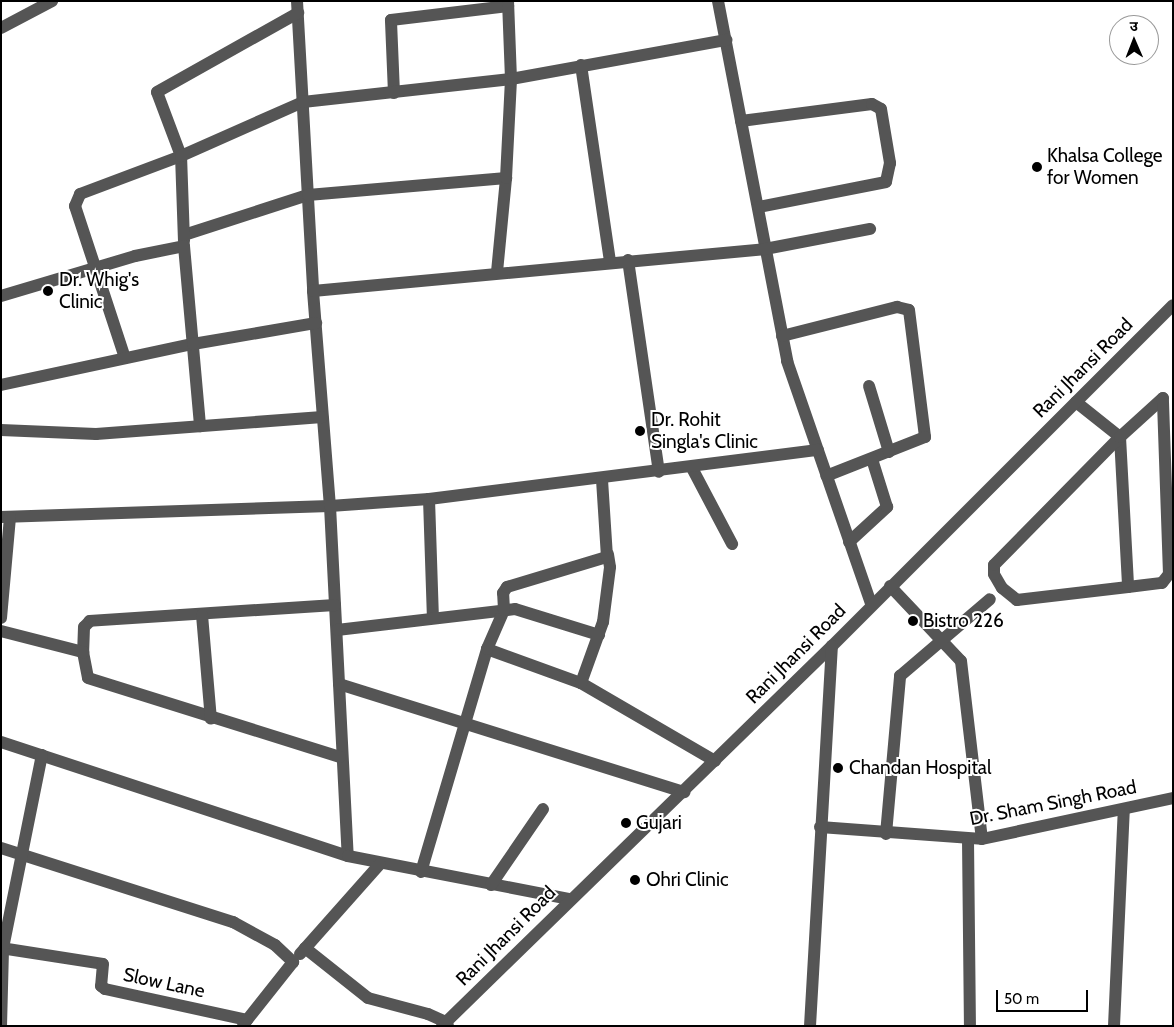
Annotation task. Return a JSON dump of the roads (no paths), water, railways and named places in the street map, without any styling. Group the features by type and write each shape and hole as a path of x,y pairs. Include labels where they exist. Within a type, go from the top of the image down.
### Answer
{"street":[{"path":"1,28 52,1"},
{"path":"718,1 782,336 796,392 871,604"},
{"path":"394,93 391,20 508,3 510,79 506,178 497,272"},
{"path":"200,426 184,240 181,156 158,101 159,89 298,7 313,291 330,506 337,630 340,757 348,856"},
{"path":"125,358 75,200 80,194 181,156 303,102 510,79 726,40"},
{"path":"581,65 610,262"},
{"path":"741,121 872,104 881,109 890,163 886,182 758,207"},
{"path":"2,294 184,240 308,195 506,178"},
{"path":"313,291 628,260 765,250 870,229"},
{"path":"628,260 659,472"},
{"path":"782,336 897,307 909,310 926,431 920,440 826,476"},
{"name":"Rani Jhansi Road","path":"445,1024 570,899 684,792 1076,402 1170,313"},
{"path":"1,385 193,344 316,323"},
{"path":"869,386 889,452"},
{"path":"1163,398 1168,574 1162,583 1017,600 1002,588 993,569 1120,437 1163,398"},
{"path":"1076,402 1120,437 1128,586"},
{"path":"1,430 96,434 322,418"},
{"path":"1,618 6,517 330,506 429,499 602,480 818,450"},
{"path":"849,542 887,507 872,459"},
{"path":"692,468 732,544"},
{"path":"581,683 599,634 610,568 602,480"},
{"path":"429,499 433,618"},
{"path":"421,872 487,649 504,610 503,593 507,587 602,560 608,554"},
{"path":"890,586 957,656 962,667 982,839"},
{"path":"886,834 898,682 904,670 990,599"},
{"path":"335,605 90,621 84,627 83,652 88,678 211,719 340,757"},
{"path":"337,630 504,610 525,610 599,634"},
{"path":"202,615 211,719"},
{"path":"1,631 83,652"},
{"path":"810,1026 820,827 832,646"},
{"path":"487,649 581,683 715,761"},
{"path":"339,684 465,726 684,792"},
{"path":"1,742 348,856 421,872 570,899"},
{"path":"2,1026 2,948 42,755"},
{"name":"Dr. Sham Singh Road","path":"820,827 886,834 968,840 982,839 1173,798"},
{"path":"1114,1026 1124,809"},
{"path":"491,885 544,810"},
{"path":"968,840 970,1026"},
{"path":"1,848 245,926 275,945 293,962"},
{"path":"245,1023 293,962 380,864"},
{"name":"Slow Lane","path":"2,948 103,964 101,986 105,989 245,1023"},
{"path":"305,948 368,998 445,1024"}],"place":[{"name":"Khalsa College for Women","path":"1037,167"},
{"name":"Dr. Whig's Clinic","path":"48,291"},
{"name":"Dr. Rohit Singla's Clinic","path":"640,431"},
{"name":"Bistro 226","path":"913,621"},
{"name":"Chandan Hospital","path":"838,768"},
{"name":"Gujari","path":"626,823"},
{"name":"Ohri Clinic","path":"635,880"}]}
